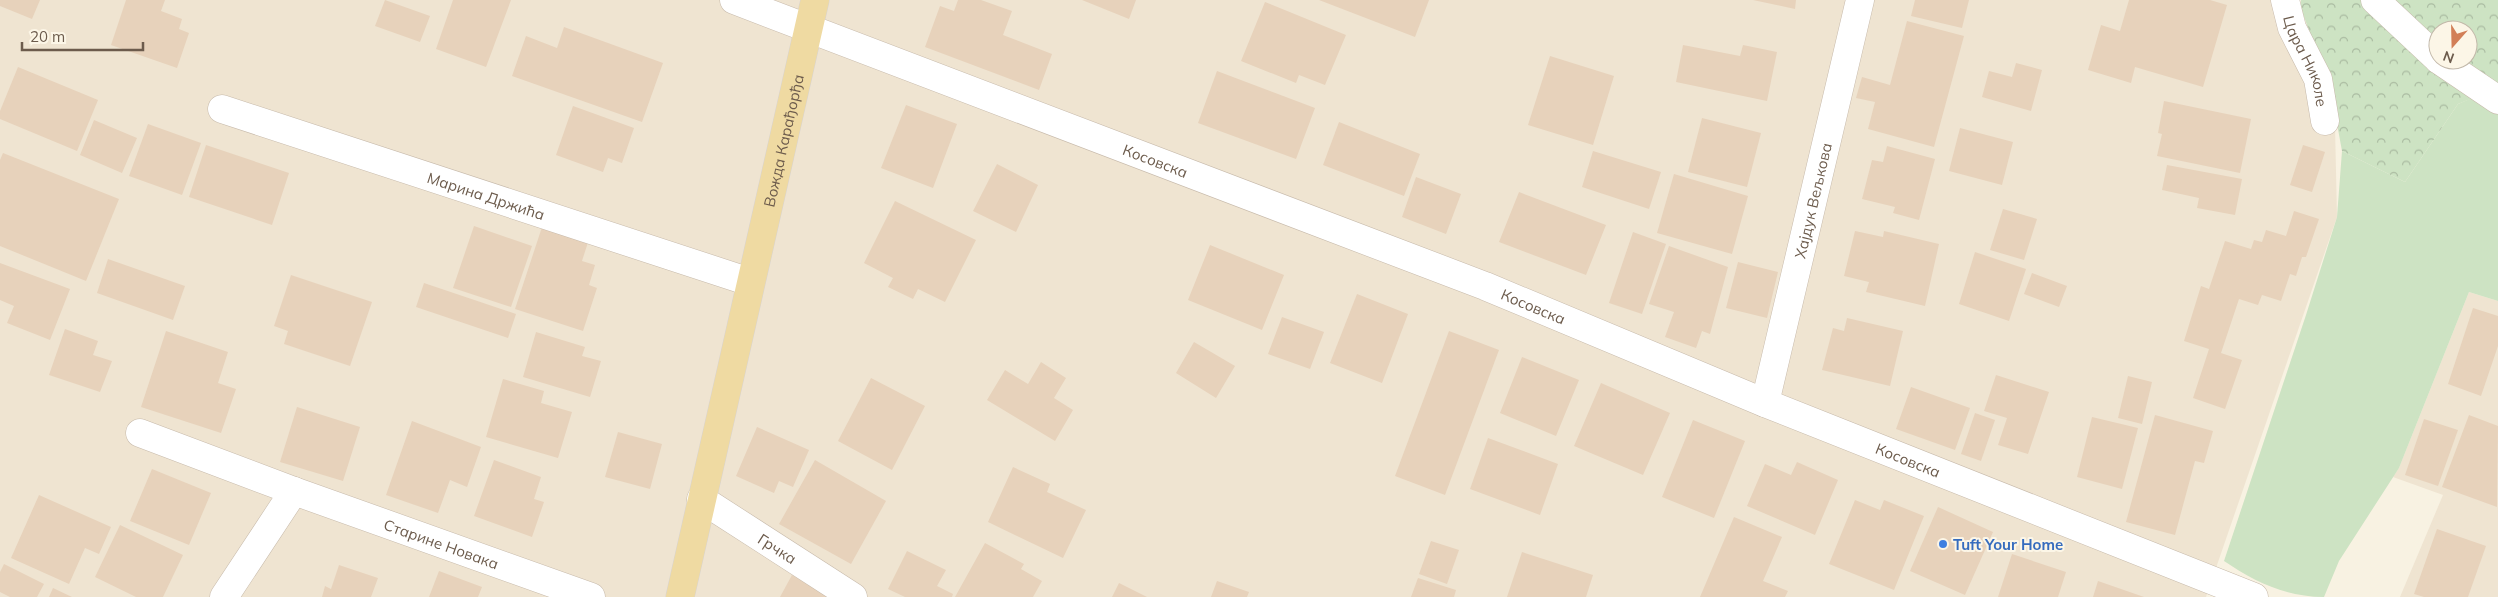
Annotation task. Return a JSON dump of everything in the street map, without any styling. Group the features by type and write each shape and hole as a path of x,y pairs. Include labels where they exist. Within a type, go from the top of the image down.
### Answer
{"main road":[{"name":"Вожда Карађорђа","path":"680,597 815,0"}],"street":[{"name":"Косовска","path":"734,0 1485,286 1765,403 2254,597"},
{"name":"Хајдук Вељкова","path":"1765,403 1860,0"},
{"name":"Цара Николе","path":"2285,0 2292,28 2318,79 2325,121"},
{"path":"2375,0 2428,49"},
{"path":"2455,70 2498,100"},
{"name":"Марина Држића","path":"222,109 750,282"},
{"name":"Старине Новака","path":"140,433 294,491 590,597"},
{"path":"224,597 294,491"},
{"name":"Грчка","path":"701,499 853,597"}],"shaded area":[{"path":"0,0 2281,0 2335,125 2337,217 2206,597 0,597"},
{"path":"2469,292 2498,301 2498,597 2400,597 2443,495 2393,477 2399,468"}],"green space":[{"path":"2301,0 2498,0 2498,88 2458,104 2405,182 2342,151 2330,86 2301,9"},
{"path":"2472,98 2498,112 2498,301 2469,292 2399,468 2339,561 2324,597 2284,591 2259,582 2224,561 2337,217 2342,151 2405,182 2458,104"}],"building":[{"path":"0,0 40,0 32,19 0,6"},
{"path":"126,0 165,0 161,11 182,19 179,29 189,33 177,68 111,45"},
{"path":"385,0 430,16 420,42 375,26"},
{"path":"453,0 511,0 486,67 436,49"},
{"path":"958,0 981,0 1012,11 1003,35 1052,54 1039,90 925,47 940,6 954,11"},
{"path":"1082,0 1136,0 1129,19"},
{"path":"1319,0 1429,0 1415,37"},
{"path":"1753,0 1796,0 1795,9"},
{"path":"1915,0 1969,0 1962,28 1911,16"},
{"path":"2129,0 2210,0 2227,5 2203,87 2135,67 2131,83 2088,70 2101,25 2120,31"},
{"path":"1265,2 1346,35 1325,85 1299,75 1296,83 1241,61"},
{"path":"1907,21 1964,36 1934,147 1868,129 1875,102 1856,98 1862,77 1890,85"},
{"path":"564,27 663,63 642,122 512,76 526,36 557,48"},
{"path":"1683,45 1740,56 1743,45 1777,52 1767,101 1676,82"},
{"path":"1550,56 1614,76 1593,145 1528,125"},
{"path":"2016,63 2042,70 2031,111 1982,97 1989,71 2012,77"},
{"path":"18,67 98,100 77,151 0,119 0,111"},
{"path":"1217,71 1315,108 1296,159 1198,123"},
{"path":"2164,101 2251,119 2240,173 2157,156 2162,134 2158,133"},
{"path":"906,105 957,124 933,188 881,168"},
{"path":"573,106 634,128 622,163 608,158 603,172 556,155"},
{"path":"1702,118 1761,133 1747,187 1688,172"},
{"path":"94,120 137,138 122,173 80,155"},
{"path":"1339,122 1420,154 1404,196 1323,165"},
{"path":"148,124 201,143 182,195 129,176"},
{"path":"1960,128 2013,142 2002,185 1949,171"},
{"path":"206,145 289,173 272,225 189,197"},
{"path":"2303,145 2325,152 2312,192 2290,185"},
{"path":"1887,146 1935,159 1919,220 1893,213 1895,207 1862,199 1872,160 1883,162"},
{"path":"1593,151 1661,172 1649,209 1582,187"},
{"path":"3,153 119,199 86,281 0,246 0,160"},
{"path":"997,164 1038,185 1016,232 973,211"},
{"path":"2167,165 2242,179 2235,215 2197,208 2199,198 2162,190"},
{"path":"1674,174 1748,196 1732,254 1657,233"},
{"path":"1416,177 1461,194 1446,234 1402,217"},
{"path":"1519,192 1606,225 1586,275 1499,242"},
{"path":"895,201 976,240 945,302 918,289 913,299 888,287 893,278 864,263"},
{"path":"2003,209 2037,219 2024,260 1990,250"},
{"path":"2294,211 2319,219 2306,257 2302,257 2296,276 2290,274 2281,301 2262,295 2258,305 2239,299 2221,353 2242,360 2225,409 2193,398 2209,349 2184,341 2201,286 2209,289 2225,241 2251,249 2254,240 2262,242 2266,230 2286,236"},
{"path":"544,221 590,236 582,261 595,265 589,285 597,288 583,331 515,309"},
{"path":"474,226 532,246 511,307 453,288"},
{"path":"1855,231 1883,237 1884,231 1939,244 1925,306 1866,292 1869,282 1844,276"},
{"path":"1633,232 1666,244 1642,314 1609,303"},
{"path":"1210,245 1284,275 1262,330 1188,300"},
{"path":"1669,246 1728,267 1710,334 1702,331 1696,348 1665,337 1674,312 1649,304"},
{"path":"1975,252 2026,269 2009,321 1959,304"},
{"path":"108,259 185,286 173,320 97,293"},
{"path":"1738,262 1778,272 1767,318 1726,308"},
{"path":"0,263 70,289 50,340 7,323 14,306 0,300"},
{"path":"2032,273 2067,286 2059,307 2024,294"},
{"path":"291,275 372,302 350,366 284,344 288,331 274,326"},
{"path":"424,283 516,314 508,338 416,307"},
{"path":"1357,294 1408,314 1382,383 1330,363"},
{"path":"2473,308 2498,316 2498,346 2481,396 2448,384"},
{"path":"1282,317 1324,332 1310,369 1268,354"},
{"path":"1847,318 1903,331 1890,386 1822,370 1833,328 1844,331"},
{"path":"65,329 98,341 93,355 112,361 100,392 49,375"},
{"path":"166,331 228,352 218,383 236,389 221,433 141,407"},
{"path":"1449,331 1499,350 1445,495 1395,476"},
{"path":"536,332 585,347 582,356 601,361 590,397 523,377"},
{"path":"1194,342 1235,366 1216,398 1176,373"},
{"path":"1522,357 1579,380 1556,436 1500,413"},
{"path":"1041,362 1066,378 1054,398 1073,410 1055,441 987,400 1005,370 1028,384"},
{"path":"1996,375 2049,392 2028,454 1998,445 2007,418 1984,411"},
{"path":"2128,376 2152,382 2142,424 2118,418"},
{"path":"871,378 925,406 892,470 838,441"},
{"path":"503,379 544,391 541,403 572,412 558,458 486,437"},
{"path":"1601,383 1670,413 1643,475 1574,446"},
{"path":"1911,387 1970,408 1955,450 1896,429"},
{"path":"297,407 360,427 343,481 280,462"},
{"path":"1975,413 1995,420 1981,461 1961,454"},
{"path":"2155,415 2213,431 2204,463 2195,461 2175,535 2126,522"},
{"path":"2469,415 2498,426 2497,507 2442,487"},
{"path":"2092,417 2138,428 2122,489 2077,477"},
{"path":"2424,419 2458,430 2438,486 2405,475"},
{"path":"1693,420 1745,441 1714,518 1662,497"},
{"path":"412,421 481,447 467,487 450,480 438,513 386,495"},
{"path":"757,427 809,450 793,487 779,481 774,493 736,476"},
{"path":"618,432 662,444 650,489 605,477"},
{"path":"1488,438 1558,464 1540,515 1470,489"},
{"path":"494,460 541,477 534,499 544,502 532,537 474,516"},
{"path":"815,460 886,501 851,564 779,524"},
{"path":"1797,462 1838,480 1815,535 1747,506 1765,464 1791,475"},
{"path":"1013,467 1050,484 1047,492 1086,510 1063,558 988,522"},
{"path":"152,469 211,493 189,545 130,521"},
{"path":"39,495 111,527 99,554 85,548 69,584 11,558"},
{"path":"1855,500 1880,510 1884,500 1924,516 1894,590 1829,564"},
{"path":"1938,507 1993,532 1965,595 1910,571"},
{"path":"1734,517 1782,537 1763,581 1788,591 1785,597 1700,597"},
{"path":"120,525 183,555 163,597 136,597 95,577"},
{"path":"2437,529 2486,546 2468,597 2424,597 2414,594"},
{"path":"1431,541 1459,550 1447,584 1419,574"},
{"path":"985,543 1024,564 1021,569 1042,581 1033,597 955,597"},
{"path":"907,551 946,570 937,586 953,594 952,597 905,597 888,589"},
{"path":"1522,552 1593,575 1586,597 1507,597"},
{"path":"2012,554 2066,572 2058,597 1998,597"},
{"path":"4,564 44,584 37,597 10,597 0,592 0,572"},
{"path":"339,565 378,578 371,597 322,597 325,586 331,589"},
{"path":"439,571 482,587 478,597 429,597"},
{"path":"792,575 829,597 780,597"},
{"path":"1418,578 1456,590 1454,597 1411,597"},
{"path":"1217,581 1249,592 1247,597 1211,597"},
{"path":"2098,581 2144,597 2093,597"},
{"path":"1119,583 1147,597 1112,597"},
{"path":"53,588 72,597 49,597"}],"place":[{"name":"Tuft Your Home","path":"1943,544"}]}
